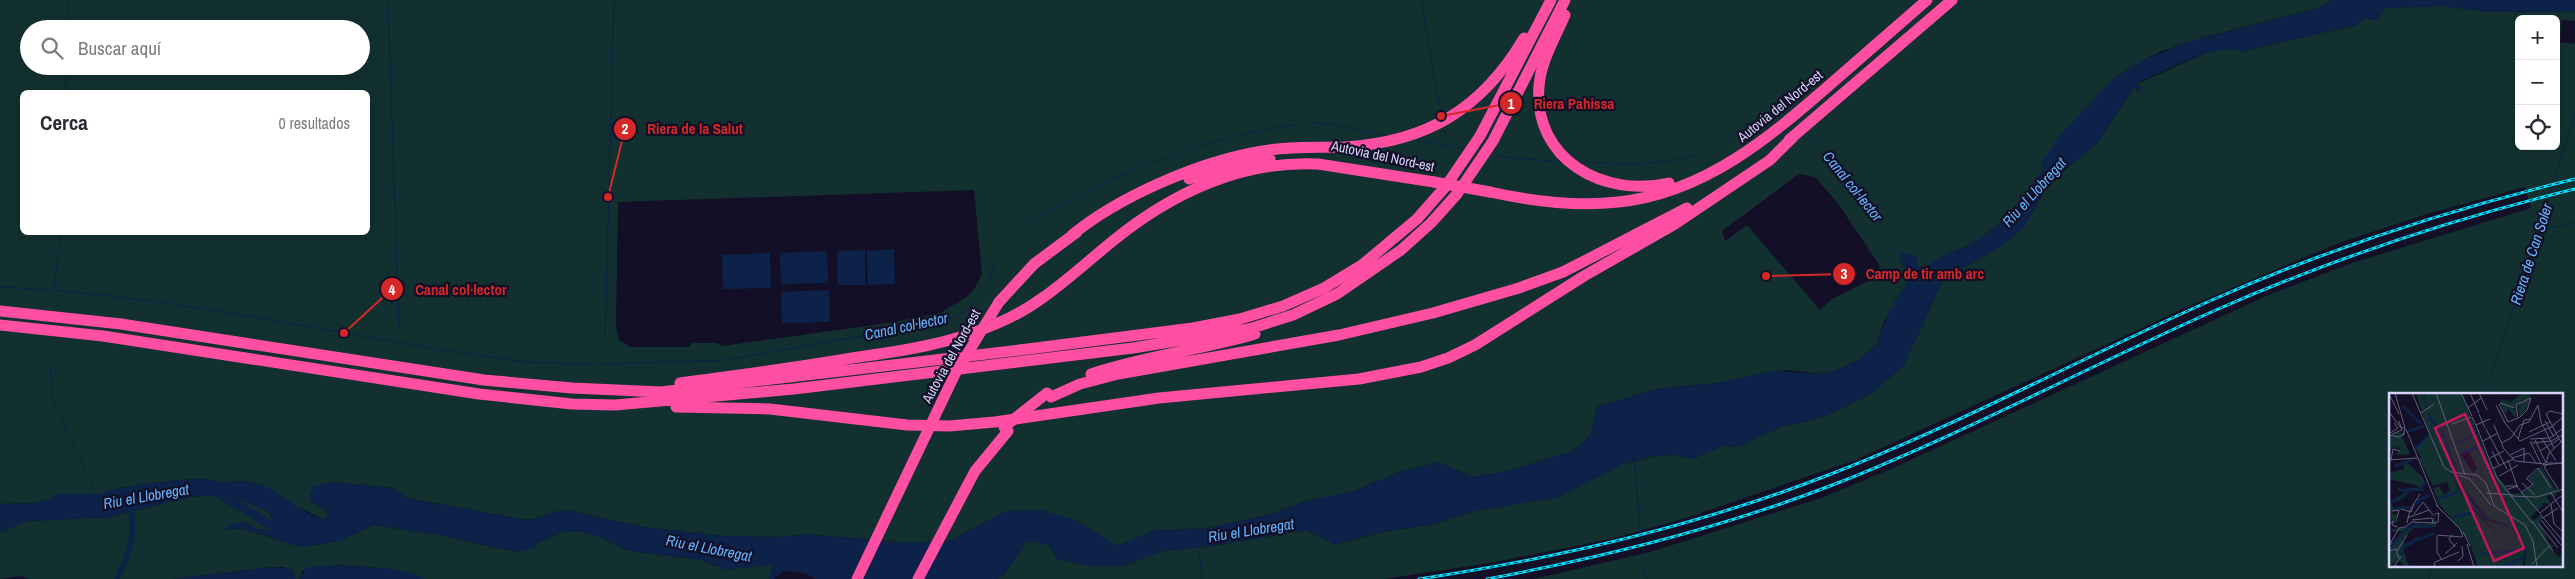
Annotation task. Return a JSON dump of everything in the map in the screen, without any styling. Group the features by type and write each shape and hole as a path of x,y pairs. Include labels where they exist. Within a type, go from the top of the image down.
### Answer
{"highway":[{"path":"1072,235 1100,215 1147,190 1179,175 1224,160 1259,151 1390,142 1417,134 1442,122 1475,100 1500,73 1519,47 1544,0"},
{"path":"0,311 121,324 484,380 572,388 630,390 684,390 777,380 1174,331 1240,319 1283,306 1324,288 1362,265 1417,218 1446,186 1466,159 1480,136 1551,0"},
{"path":"918,579 986,451 1006,429 1049,395 1076,378 1116,366 1215,346 1255,334 1322,308 1390,265 1448,204 1493,141 1565,0"},
{"path":"1572,0 1546,60 1539,86 1541,117 1550,137 1561,152 1582,172 1606,183 1643,188 1670,182 1734,160"},
{"name":"Autovia del Nord-est","path":"857,579 955,374 999,302 1034,264 1072,235 1168,187 1213,171 1262,160 1298,158 1332,160 1416,175 1434,182 1564,203 1618,202 1681,187 1734,160 1765,140 1927,0"},
{"path":"0,325 103,336 479,394 572,404 642,408 770,410 907,425 949,426 995,422 1159,398 1270,388 1398,373 1441,361 1482,341 1584,276 1675,224 1769,157 1952,0"},
{"path":"1049,395 1118,374 1340,335 1433,313 1518,288 1564,272 1666,219 1716,191 1769,157"},
{"path":"630,390 904,350 970,335 1000,323 1051,292 1142,218 1193,188 1221,178 1268,166 1300,163 1336,165 1413,180 1434,182"},
{"path":"615,405 794,389 1133,348 1249,329 1293,315 1337,294 1375,270 1414,240"}],"green space":[{"path":"0,0 2333,0 2316,9 2206,37 2162,51 2130,69 2041,164 2046,165 2031,187 1997,226 1970,245 1940,257 1928,266 1924,272 1917,265 1917,257 1901,263 1907,270 1909,280 1884,321 1877,344 1857,361 1824,374 1788,370 1717,383 1657,389 1597,407 1591,435 1573,451 1505,472 1471,477 1458,470 1402,471 1354,491 1304,502 1273,514 1208,528 1153,531 1117,546 1073,519 1006,511 951,540 908,543 804,534 786,537 723,536 643,527 567,510 526,520 407,498 394,488 331,482 311,502 326,510 328,515 324,520 247,481 177,480 119,488 101,494 57,494 52,498 38,502 0,504","holes":["1799,174 1815,177 1837,202 1880,266 1875,278 1832,299 1820,310 1747,225 1725,241 1722,231","974,190 982,274 973,291 940,313 888,323 722,346 716,343 692,343 689,347 630,347 619,340 616,326 618,202"]},
{"path":"2442,6 2491,12 2575,11 2575,21 2562,20 2560,42 2575,44 2575,579 1534,579 1650,552 1821,498 1891,469 2266,296 2352,263 2531,208 2525,187 2427,214 2339,243 2187,307 1856,460 1686,518 1611,539 1490,563 1384,579 997,579 1003,576 1028,541 1049,545 1057,559 1092,566 1123,566 1162,551 1212,546 1305,530 1335,544 1382,532 1434,524 1473,511 1558,497 1623,464 1654,456 1677,455 1693,459 1722,446 1737,447 1783,426 1806,422 1832,413 1872,393 1904,365 1943,279 2000,247 2024,227 2047,186 2098,142 2133,88 2137,88 2137,92 2142,88 2137,84 2210,51 2232,48 2244,51 2356,25 2365,18 2377,20 2386,8"},
{"path":"208,495 243,501 268,511 279,531 255,529 251,524 227,530 241,528 301,547 339,541 374,525 434,534 517,552 562,532 584,532 602,538 625,550 701,560 718,567 774,564 769,579 424,579 393,570 337,566 302,571 299,579 295,579 294,573 284,567 272,567 171,579 30,579 20,576 0,579 0,532 28,521 111,517 179,499"}],"water":[{"path":"2333,0 2575,0 2575,11 2491,12 2442,6 2386,8 2377,20 2365,18 2356,25 2244,51 2231,49 2205,53 2143,80 2137,84 2143,88 2137,92 2137,88 2133,88 2098,142 2047,186 2024,227 2000,247 1943,279 1904,365 1872,393 1832,413 1806,422 1783,426 1737,447 1722,446 1693,459 1677,455 1654,456 1623,464 1558,497 1473,511 1434,524 1382,532 1335,544 1305,530 1212,546 1162,551 1123,566 1092,566 1057,559 1049,545 1028,541 1003,576 997,579 816,579 804,573 784,571 774,579 769,579 773,565 727,570 701,560 625,550 602,538 584,532 562,532 537,543 535,548 518,552 434,534 374,525 340,541 301,547 241,528 226,530 226,526 241,522 251,524 255,529 279,531 268,511 243,501 208,495 179,499 111,517 28,521 0,532 0,504 38,502 52,498 57,494 101,494 119,488 177,480 203,479 221,482 247,481 270,488 309,514 324,520 328,515 326,510 311,502 309,494 314,486 331,482 394,488 407,498 526,520 567,510 643,527 723,536 785,537 804,534 908,543 951,540 1006,511 1041,510 1073,519 1117,546 1153,531 1208,528 1273,514 1304,502 1354,491 1402,471 1440,462 1471,477 1505,472 1573,451 1591,435 1597,407 1657,389 1717,383 1773,371 1824,374 1857,361 1877,344 1889,311 1909,280 1899,255 1903,252 1917,257 1917,265 1924,271 1934,261 1970,245 1997,226 2031,187 2045,165 2041,164 2059,136 2115,77 2142,61 2185,43 2316,9"},
{"path":"894,249 895,284 868,285 867,251"},
{"path":"865,250 865,285 838,285 837,251"},
{"path":"827,251 828,283 781,284 780,253"},
{"path":"770,253 771,288 723,289 722,255"},
{"path":"829,290 830,322 782,323 781,292"},
{"path":"330,565 393,569 424,579 299,579 306,568"},
{"path":"272,567 292,569 295,579 171,579"}],"waterway":[{"path":"67,0 67,20"},
{"path":"388,0 399,329"},
{"path":"605,339 614,0"},
{"path":"1421,0 1441,115"},
{"path":"65,90 66,75"},
{"name":"Riera de Can Soler","path":"2486,393 2575,114"},
{"name":"Canal col·lector","path":"1309,122 1336,125 1386,136"},
{"name":"Canal col·lector","path":"597,364 727,360 945,321 962,313 974,303 988,281 1006,244 1017,232 1062,204 1118,177 1177,154 1238,136 1300,124"},
{"name":"Canal col·lector","path":"1580,162 1652,163 1680,159 1703,151 1739,132 1758,127 1768,128"},
{"path":"1443,129 1455,147"},
{"name":"Canal col·lector","path":"1782,131 1790,133"},
{"name":"Canal col·lector","path":"1801,136 1818,143 1832,158 1903,254"},
{"name":"Canal col·lector","path":"1416,140 1460,149"},
{"name":"Canal col·lector","path":"1494,156 1563,162"},
{"path":"2540,230 2575,223"},
{"path":"53,297 61,235"},
{"name":"Canal col·lector","path":"0,287 62,291 187,306 525,362 590,364"},
{"path":"50,363 52,398 97,495"},
{"path":"1634,460 1642,546"},
{"name":"Riu el Llobregat","path":"218,493 269,524 288,528"},
{"path":"117,579 131,542 132,513 130,502"},
{"path":"453,579 477,542"},
{"path":"1199,547 1202,579"},
{"path":"1642,553 1643,563"},
{"name":"Riera de Can Soler","path":"2429,579 2433,566"},
{"path":"1644,567 1646,579"}],"railway":[{"path":"1419,579 1524,561 1628,538 1679,525 1781,493 1928,434 2164,322 2301,263 2391,231 2483,203 2575,179"},
{"path":"1487,579 1663,540 1792,500 1932,443 2168,331 2260,291 2348,257 2438,227 2575,189"}],"place":[{"name":"Riera Pahissa","path":"1441,116"},
{"name":"Riera de la Salut","path":"608,197"},
{"name":"Camp de tir amb arc","path":"1766,276"},
{"name":"Canal col·lector","path":"344,333"}]}
